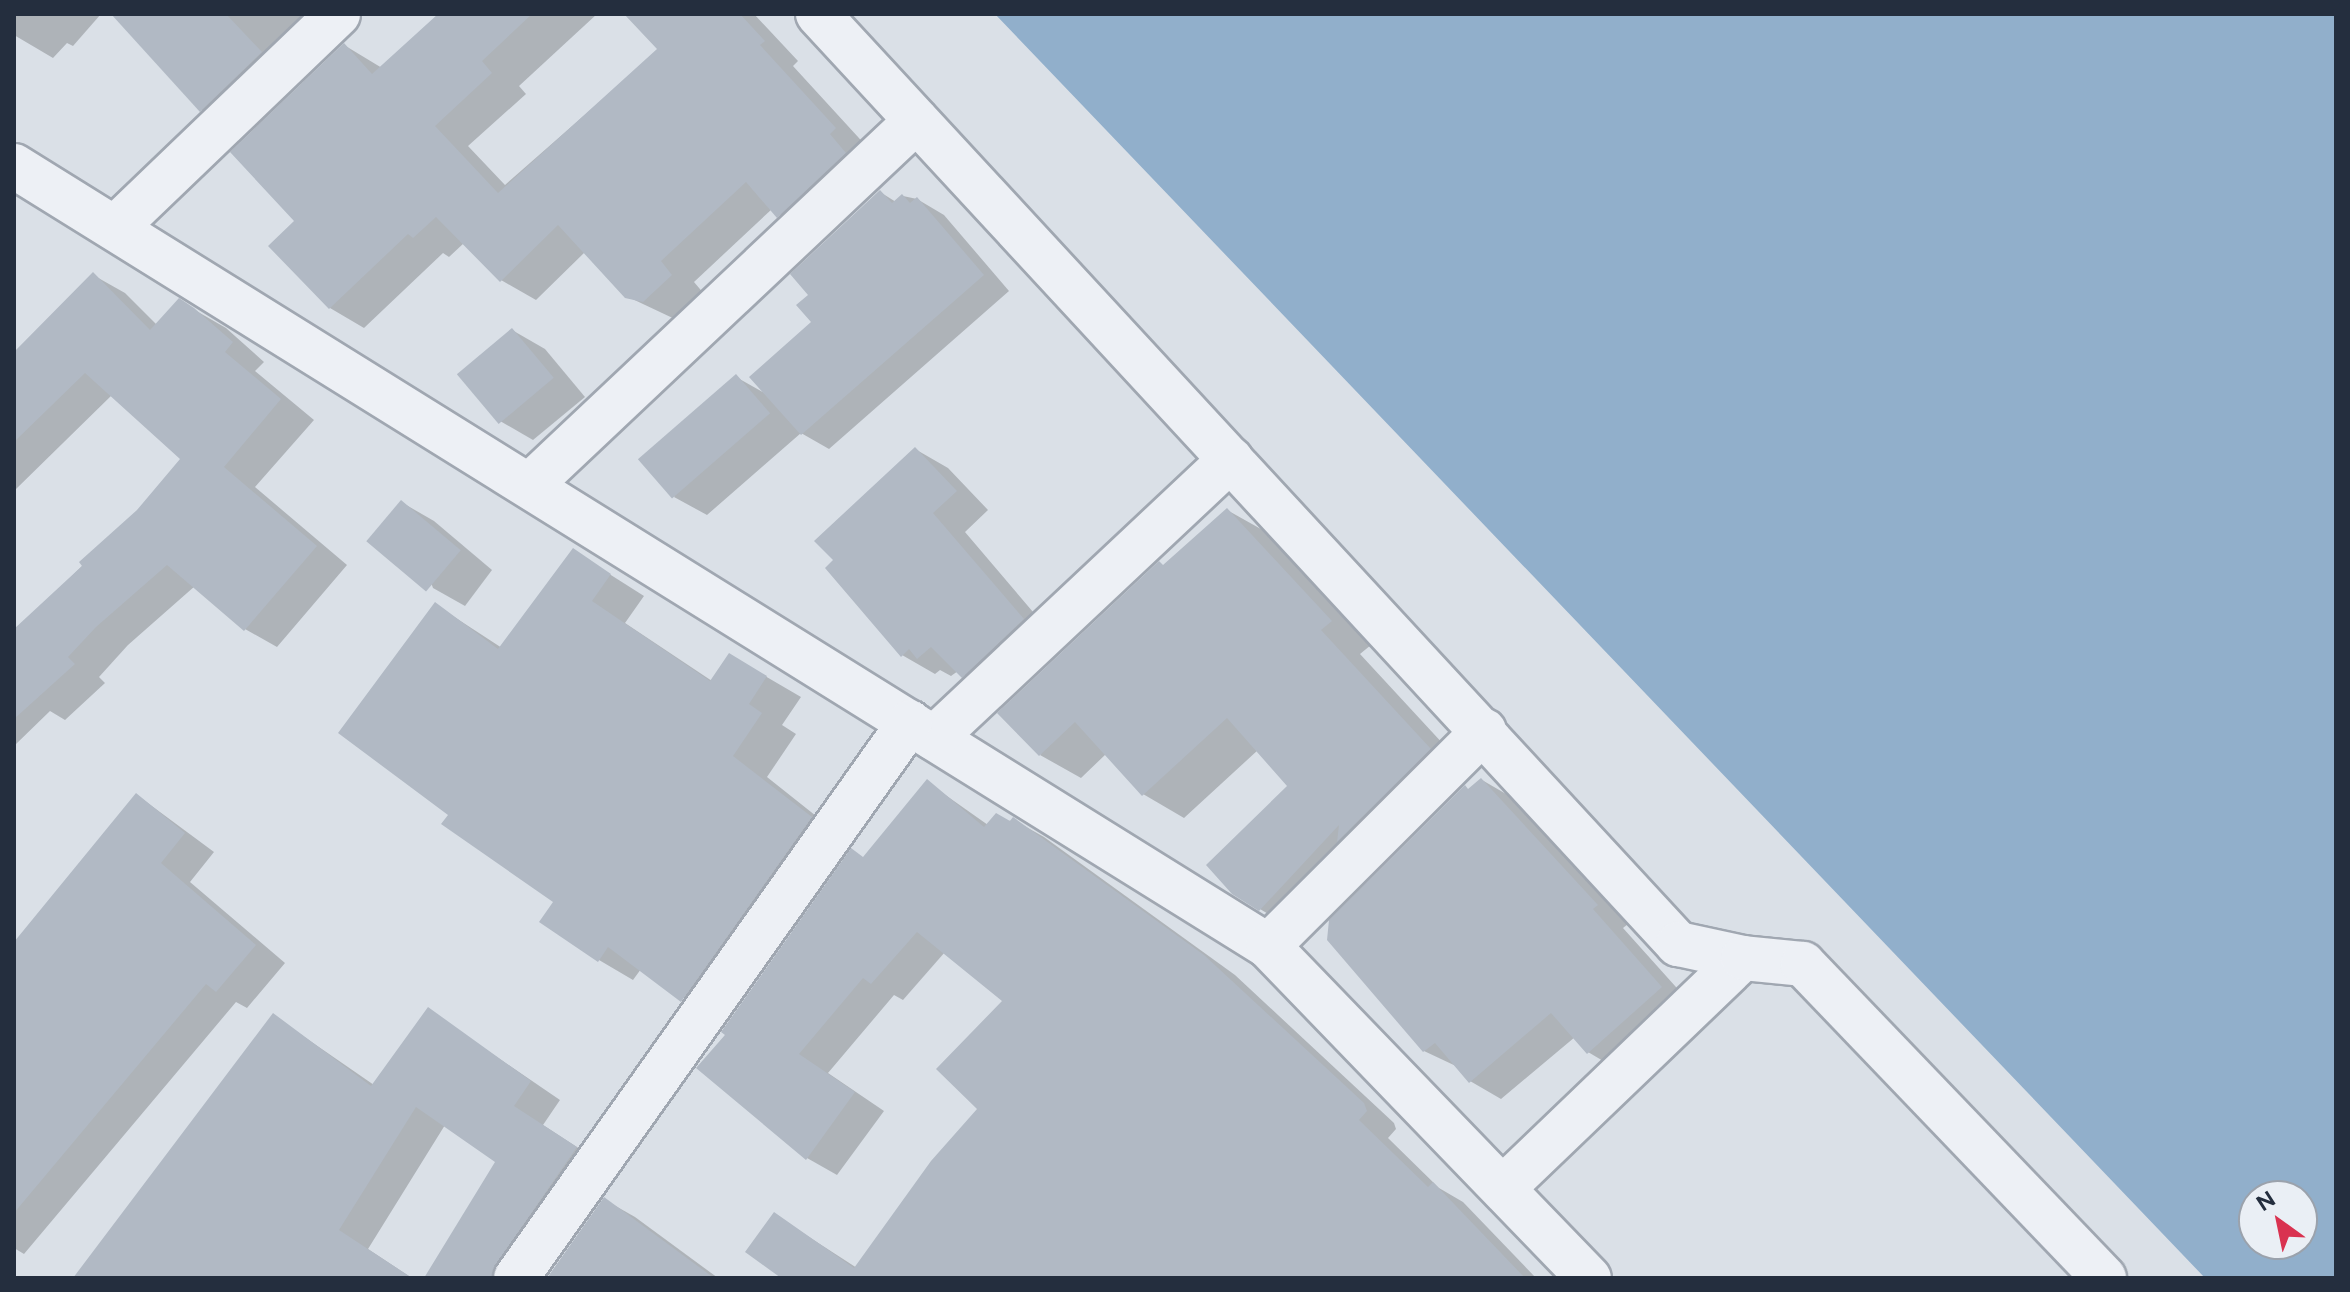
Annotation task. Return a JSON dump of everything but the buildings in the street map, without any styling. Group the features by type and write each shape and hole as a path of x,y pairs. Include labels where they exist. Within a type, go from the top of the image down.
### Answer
{"street":[{"path":"115,228 338,14"},
{"path":"818,14 1678,944 1743,958 1803,964 2104,1278"},
{"path":"530,485 916,121"},
{"path":"14,166 1268,946 1589,1278"},
{"path":"516,1278 922,730 1231,459"},
{"path":"1268,946 1484,731"},
{"path":"1503,1188 1743,958"}],"water":[{"path":"995,14 2336,14 2336,1278 2205,1278"}]}
